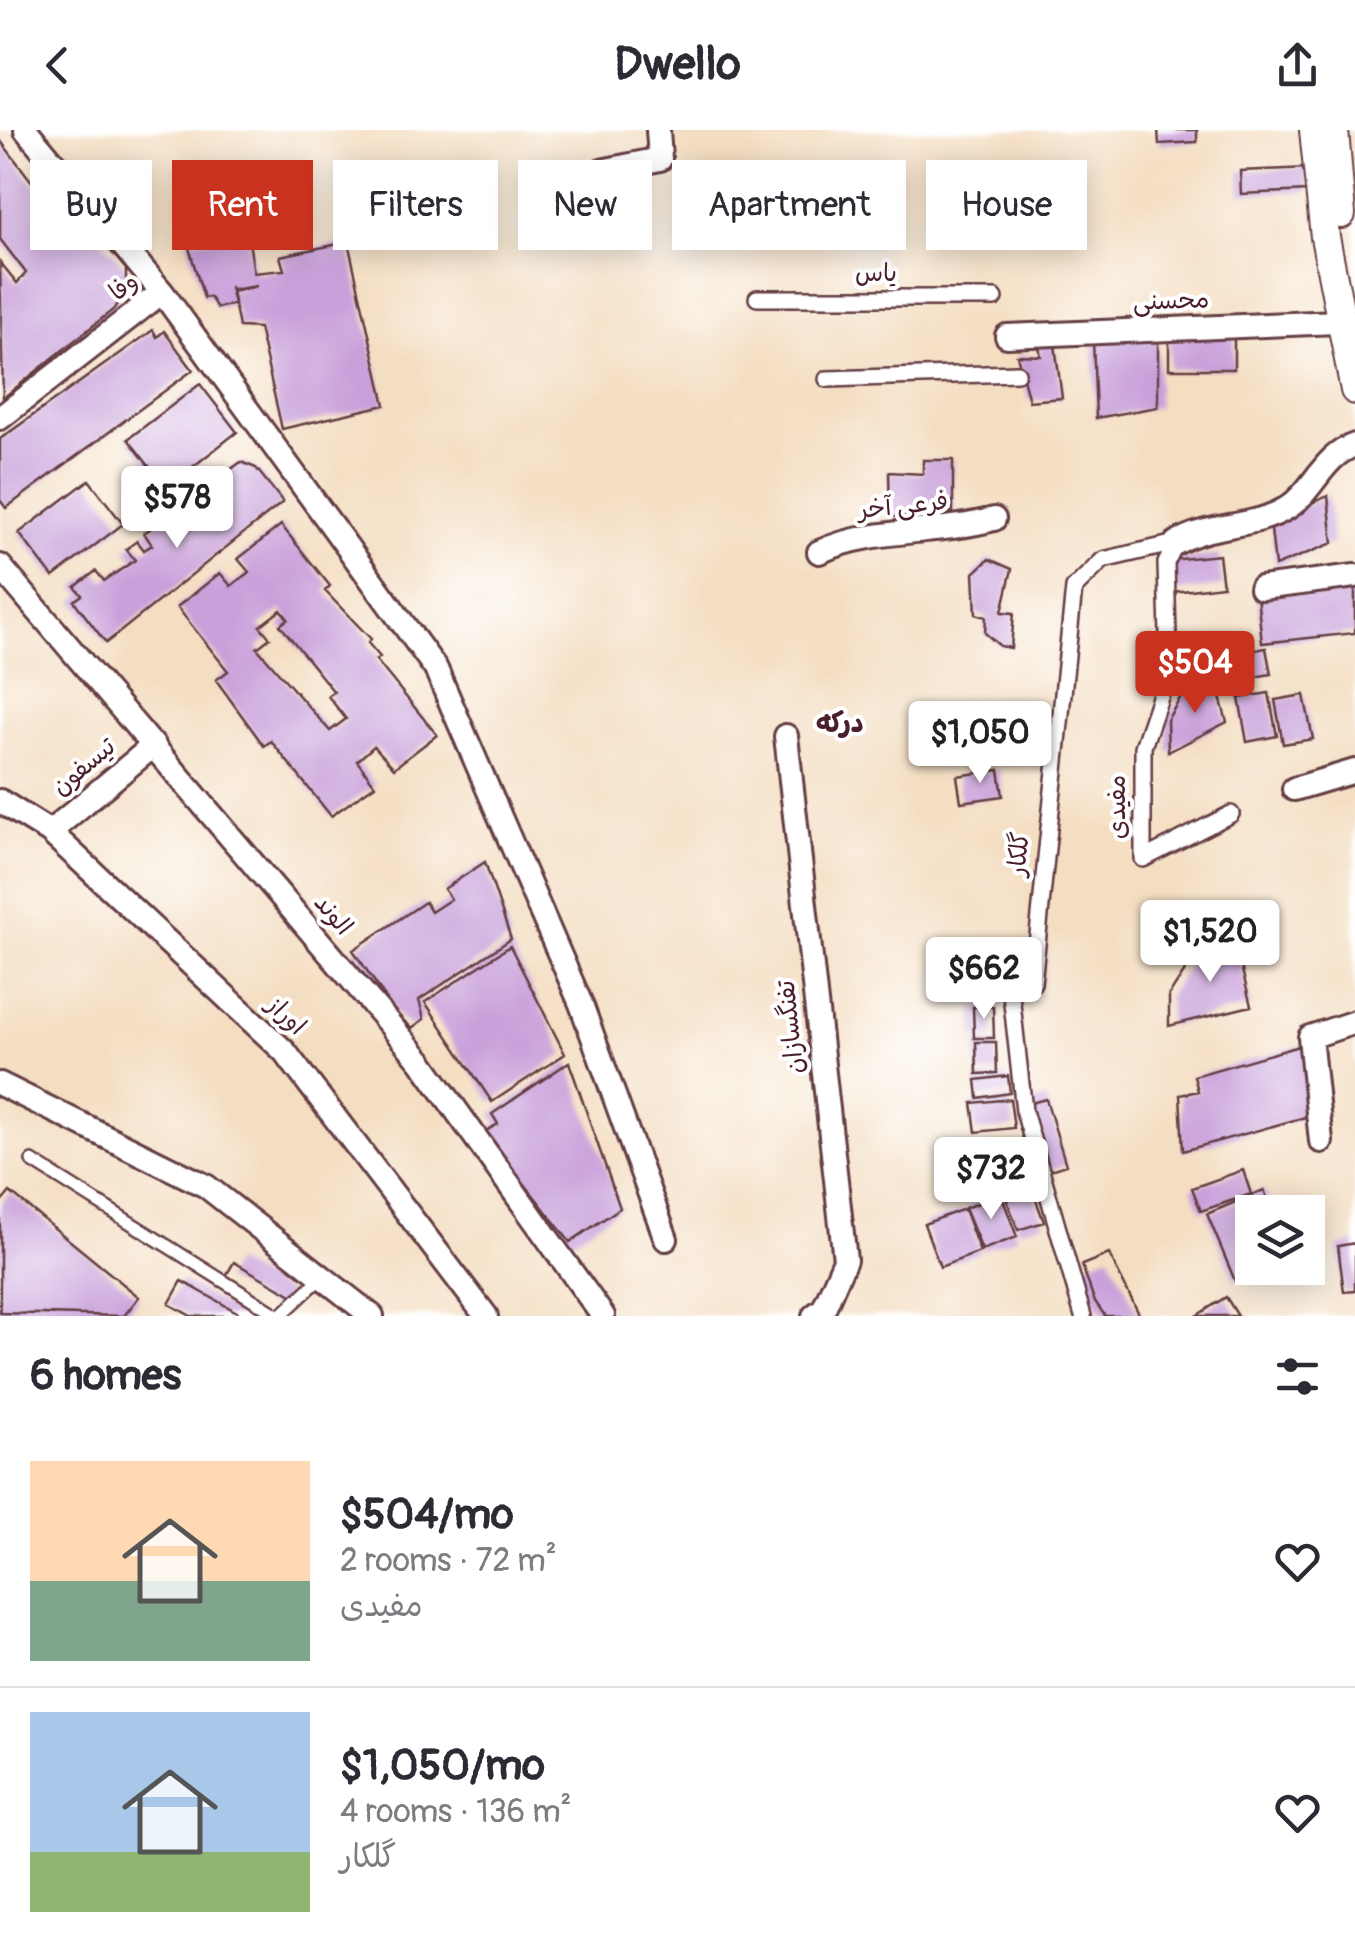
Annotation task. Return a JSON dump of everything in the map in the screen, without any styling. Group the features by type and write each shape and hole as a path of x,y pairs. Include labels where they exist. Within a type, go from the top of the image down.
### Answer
{"street":[{"name":"وفا","path":"0,418 162,292 26,130"},
{"path":"652,161 660,159 658,130"},
{"path":"1314,130 1347,313"},
{"path":"1334,130 1355,390"},
{"path":"162,292 436,669 581,1004 666,1239"},
{"name":"یاس","path":"757,298 995,298"},
{"name":"محسنی","path":"1006,336 1347,313"},
{"path":"827,379 1017,373"},
{"name":"گلکار","path":"1084,1312 1024,1111 1010,985 1033,983 1074,588 1103,560 1176,543 1191,534 1265,520 1309,490 1322,466 1355,444"},
{"name":"فرعی آخر","path":"819,552 849,538 964,527 994,519"},
{"name":"مفیدی","path":"1176,543 1166,563 1169,671 1143,747 1143,859 1231,814"},
{"name":"الوند","path":"0,566 421,1062 602,1316"},
{"path":"1261,588 1355,576"},
{"name":"تفنگسازان","path":"786,736 845,1260 819,1312"},
{"name":"تیسفون","path":"50,832 154,744"},
{"path":"1294,789 1355,771"},
{"name":"اوراز","path":"0,801 50,832 285,1052 486,1316"},
{"path":"1321,1140 1310,1037 1355,1022"},
{"path":"0,1084 206,1186 324,1274 372,1316"}],"lane":[{"path":"32,1161 280,1316 324,1274"}],"building":[{"path":"1158,130 1197,130 1197,142 1159,144"},
{"path":"0,140 30,179 30,250 110,250 126,269 126,288 114,309 3,398 0,262 17,283 26,273 0,239"},
{"path":"1308,168 1308,191 1241,194 1240,171"},
{"path":"333,245 333,250 350,250 385,405 282,429 259,328 239,327 232,292 257,286 232,290 230,286 234,304 217,308 210,297 204,298 190,250 250,250 254,273 284,270 280,256"},
{"path":"153,330 157,337 164,331 193,370 6,508 0,500 0,439"},
{"path":"1169,336 1234,336 1234,369 1169,369"},
{"path":"1054,337 1062,398 1029,401 1017,355 1041,356 1038,341"},
{"path":"1158,337 1158,407 1096,418 1093,339"},
{"path":"200,384 237,432 166,488 128,439"},
{"path":"923,460 953,460 953,512 890,517 889,472 923,474"},
{"path":"241,462 256,468 283,502 106,643 74,601 82,595 75,587 96,571 104,581 135,560 126,549 137,541 144,550 152,545 144,533 167,517 176,531 189,521 180,508 189,501 196,510 208,501 201,491"},
{"path":"89,480 123,524 53,577 19,533"},
{"path":"1328,496 1333,543 1275,566 1270,520"},
{"path":"281,525 330,586 325,591 371,639 368,643 380,657 376,660 437,735 394,768 374,746 357,761 375,785 331,816 271,741 264,746 216,680 228,671 177,607 220,573 231,586 249,572 238,559","holes":["281,610 288,619 280,625 334,692 328,696 346,719 330,731 257,648 270,638 260,626"]},
{"path":"1219,555 1223,586 1173,592 1170,560"},
{"path":"989,559 1012,569 1002,612 1014,613 1011,648 1000,646 985,633 986,617 976,614 974,573"},
{"path":"1355,583 1355,633 1262,643 1257,595"},
{"path":"1248,640 1250,651 1266,648 1271,674 1213,684 1206,647"},
{"path":"1187,687 1218,690 1227,722 1168,752 1167,720"},
{"path":"1269,693 1277,736 1247,742 1239,698"},
{"path":"1304,695 1313,739 1283,744 1275,700"},
{"path":"999,770 1003,796 961,802 957,776"},
{"path":"485,862 511,939 419,1000 424,1019 412,1028 397,1015 353,950 425,902 431,912 451,899 444,889"},
{"path":"1234,938 1251,1006 1169,1026 1169,995 1201,946"},
{"path":"510,946 565,1054 492,1102 425,1002"},
{"path":"973,1007 993,1007 994,1038 974,1038"},
{"path":"976,1042 996,1042 997,1073 977,1074"},
{"path":"1306,1044 1316,1114 1183,1151 1180,1095 1198,1091 1194,1076"},
{"path":"569,1062 620,1208 570,1242 484,1132 498,1124 492,1114"},
{"path":"1008,1076 1010,1093 978,1098 976,1080"},
{"path":"1010,1099 1014,1128 976,1132 972,1103"},
{"path":"1046,1099 1066,1165 1047,1171 1027,1104"},
{"path":"1243,1170 1251,1194 1235,1195 1235,1199 1201,1211 1192,1188"},
{"path":"1030,1183 1044,1222 1018,1230 1004,1192"},
{"path":"10,1192 139,1297 124,1316 0,1313 0,1204"},
{"path":"1001,1194 1017,1237 982,1250 965,1208"},
{"path":"1235,1202 1235,1281 1207,1214"},
{"path":"964,1209 980,1252 940,1267 924,1224"},
{"path":"1355,1243 1355,1291 1344,1292 1338,1246"},
{"path":"1109,1254 1140,1316 1105,1316 1094,1300 1082,1265"},
{"path":"234,1262 292,1295 282,1312 224,1279"},
{"path":"182,1281 244,1316 191,1316 169,1304"},
{"path":"1226,1297 1238,1316 1196,1316"}],"district":[{"name":"درکه","path":"840,723"}]}
